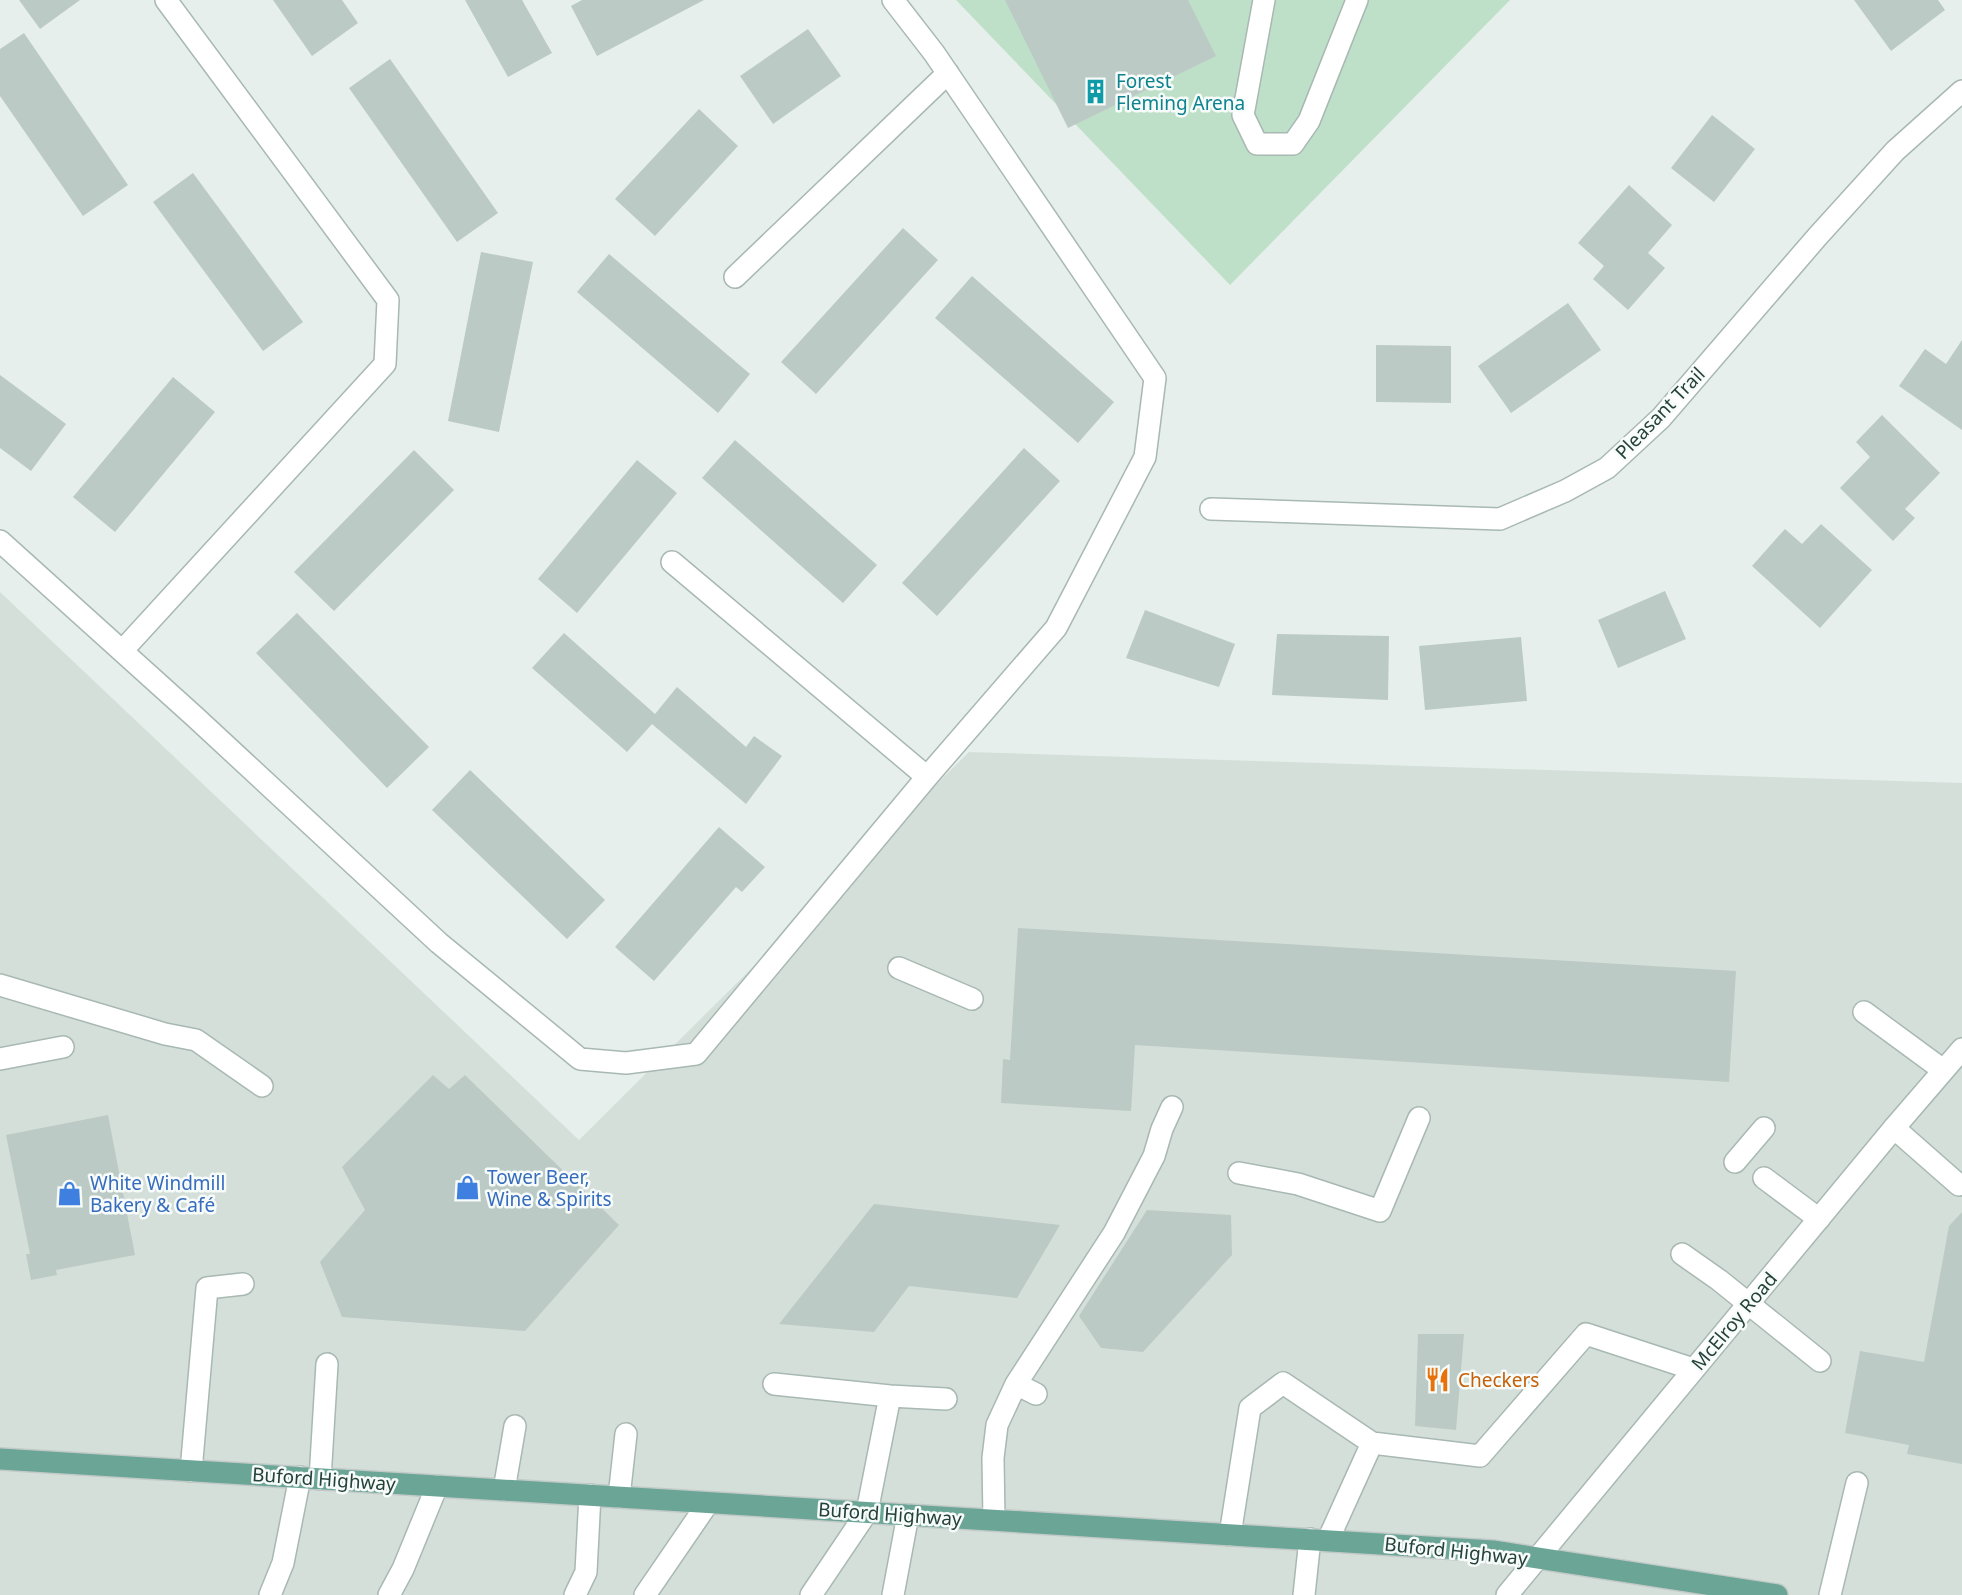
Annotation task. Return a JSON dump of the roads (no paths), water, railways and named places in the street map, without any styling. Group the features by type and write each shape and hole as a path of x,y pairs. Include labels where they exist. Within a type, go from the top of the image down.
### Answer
{"main road":[{"name":"Buford Highway","path":"0,1459 1493,1551 1777,1595"}],"street":[{"path":"122,651 385,364 388,300 166,0"},
{"path":"0,541 439,943 580,1059 626,1063 696,1054 927,777 1056,628 1145,457 1155,378 948,73 893,0"},
{"path":"1264,0 1243,115 1256,144 1293,144 1309,121 1357,0"},
{"path":"735,277 948,73"},
{"name":"Pleasant Trail","path":"1211,509 1500,519 1565,491 1607,468 1661,418 1816,237 1895,151 1962,90"},
{"path":"672,562 927,777"},
{"path":"899,968 972,999"},
{"path":"0,985 165,1034 196,1040 262,1086"},
{"path":"1864,1012 1943,1070"},
{"path":"0,1059 63,1046"},
{"name":"McElroy Road","path":"1507,1595 1962,1049"},
{"path":"994,1520 993,1458 997,1425 1016,1384 1114,1233 1154,1156 1172,1107"},
{"path":"1239,1173 1298,1184 1380,1211 1419,1118"},
{"path":"1735,1162 1764,1128"},
{"path":"1894,1128 1959,1185"},
{"path":"1764,1178 1819,1219"},
{"path":"1682,1254 1719,1280 1820,1361"},
{"path":"191,1471 207,1288 243,1284"},
{"path":"1230,1535 1250,1408 1283,1383 1372,1443 1480,1456 1586,1334 1693,1370"},
{"path":"270,1595 284,1563 310,1478 327,1364"},
{"path":"774,1384 946,1399"},
{"path":"1016,1384 1036,1394"},
{"path":"811,1595 867,1512 890,1396"},
{"path":"504,1490 515,1426"},
{"path":"619,1497 626,1434"},
{"path":"1304,1595 1319,1540 1372,1443"},
{"path":"1830,1595 1857,1483"},
{"path":"389,1595 403,1569 438,1486"},
{"path":"575,1595 586,1572 590,1495"},
{"path":"645,1595 708,1503"},
{"path":"893,1595 908,1515"}],"place":[{"name":"Forest Fleming Arena","path":"1096,92"},
{"name":"Tower Beer, Wine & Spirits","path":"467,1188"},
{"name":"White Windmill Bakery & Café","path":"70,1194"},
{"name":"Checkers","path":"1438,1380"}]}
